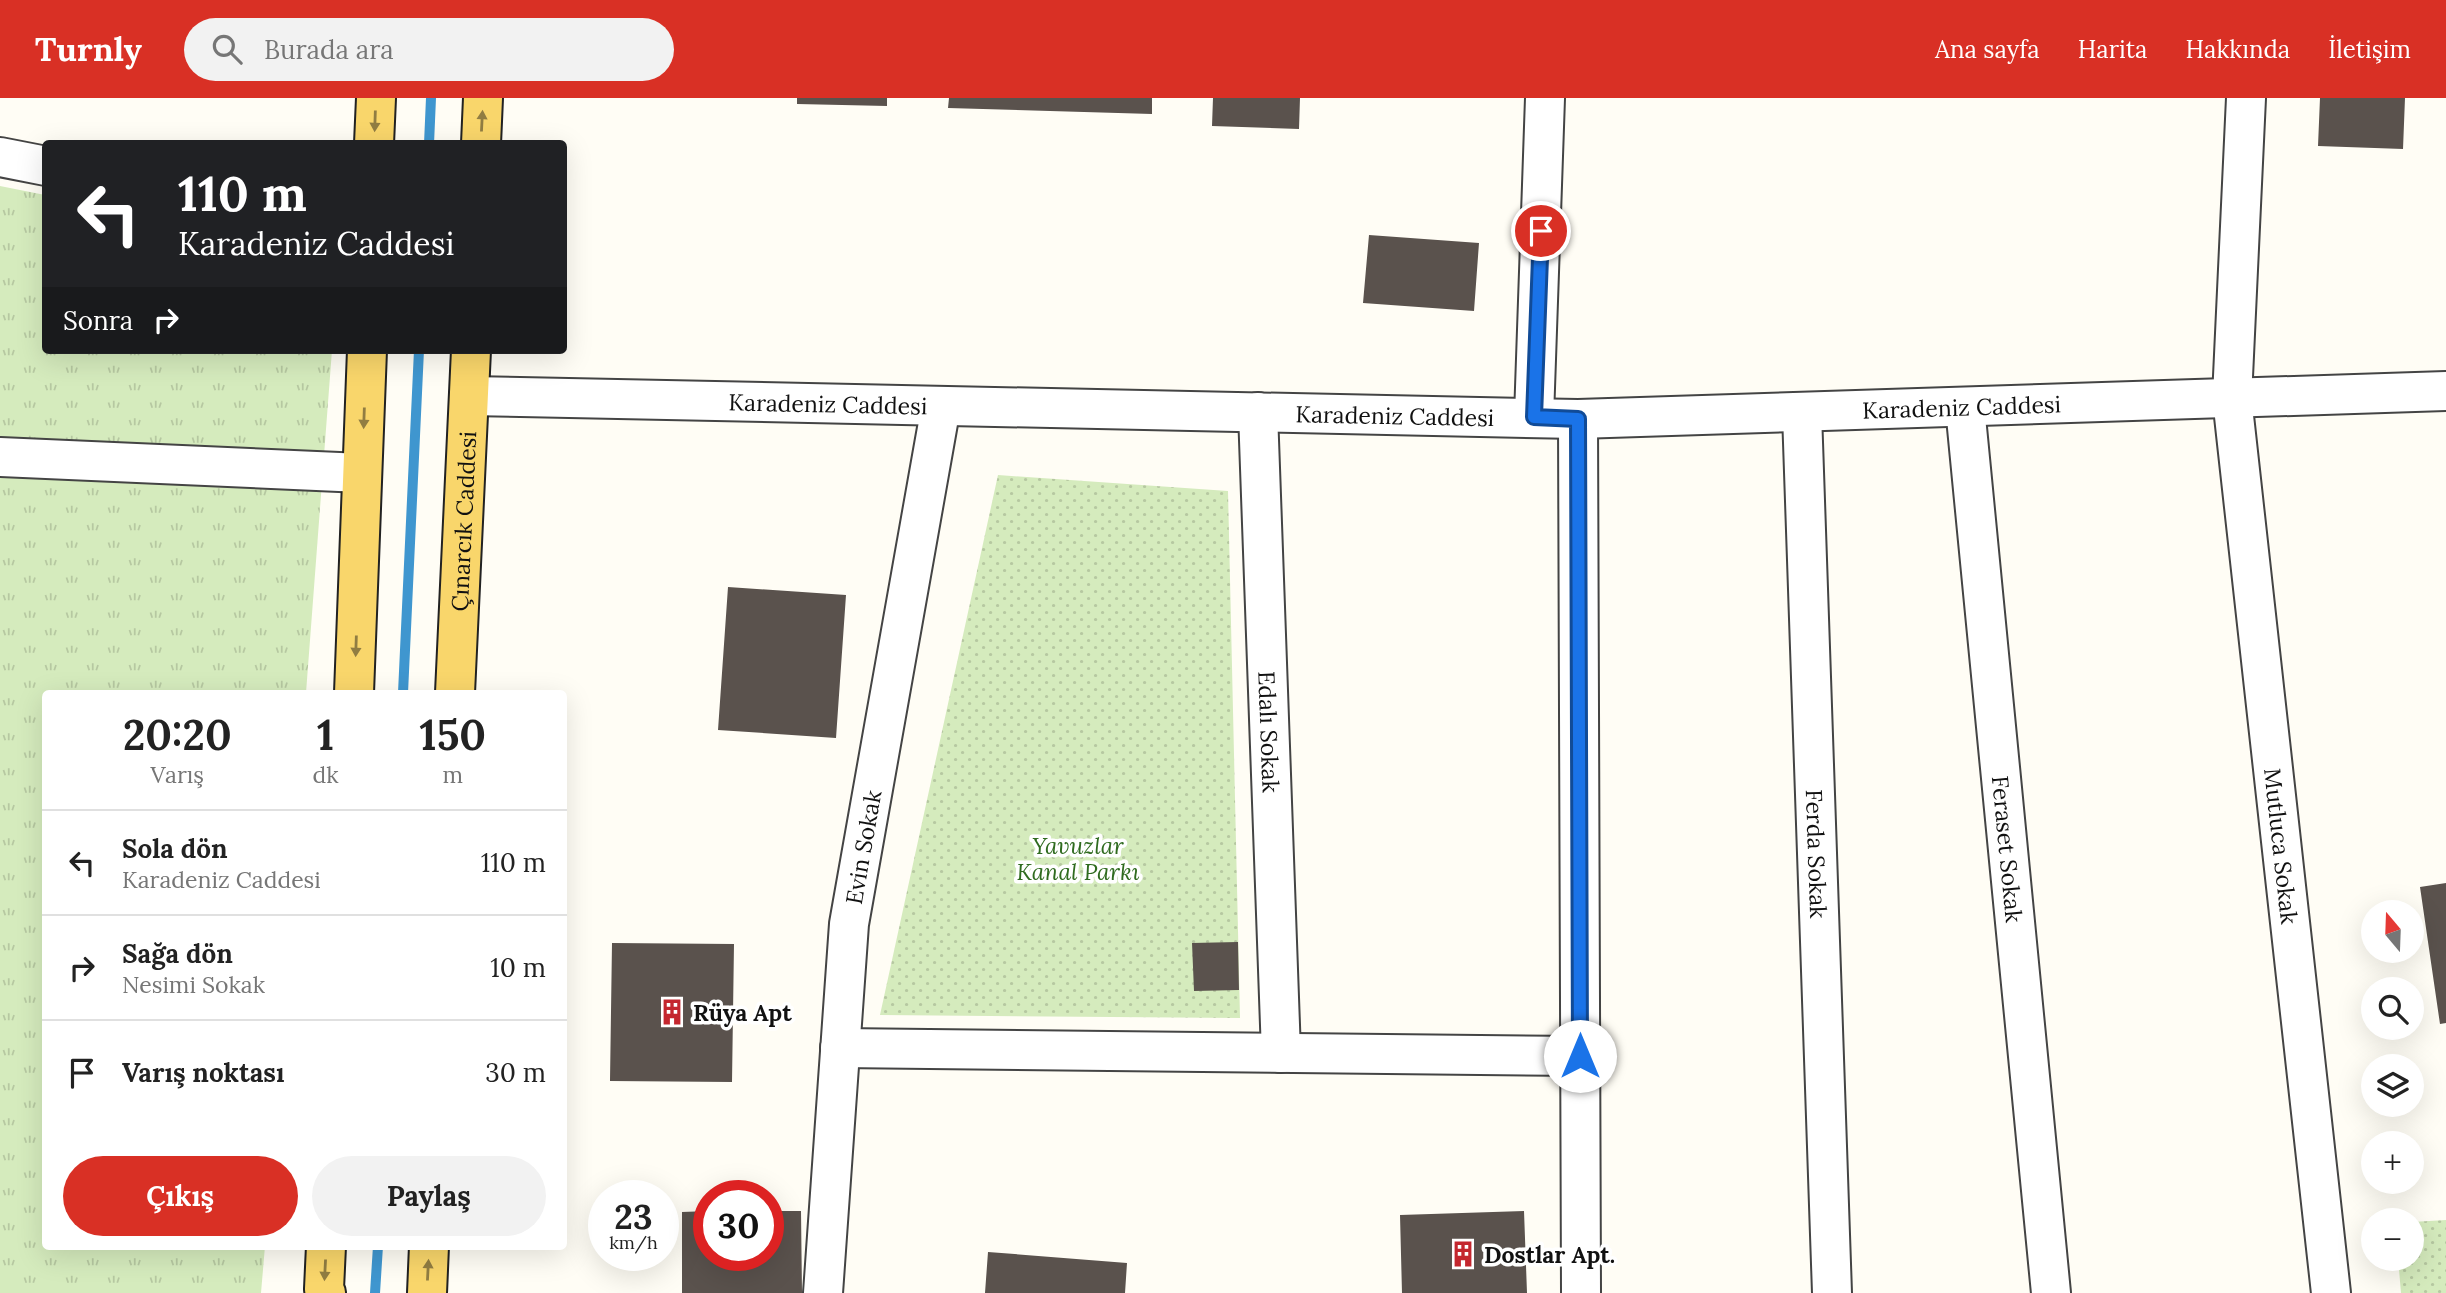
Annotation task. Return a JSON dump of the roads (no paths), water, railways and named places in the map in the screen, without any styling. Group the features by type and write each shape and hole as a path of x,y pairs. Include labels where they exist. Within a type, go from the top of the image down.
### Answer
{"main road":[{"path":"374,140 376,98"},
{"path":"481,140 483,98"},
{"path":"354,690 367,354"},
{"name":"Çınarcık Caddesi","path":"455,690 471,354"},
{"path":"326,1250 326,1293"},
{"path":"427,1293 429,1250"}],"street":[{"path":"1534,417 1545,98"},
{"name":"Mutluca Sokak","path":"2246,98 2232,398 2331,1293"},
{"path":"1,150 42,165"},
{"name":"Karadeniz Caddesi","path":"469,396 1578,419 2446,391"},
{"name":"Evin Sokak","path":"823,1293 849,924 941,406"},
{"name":"Feraset Sokak","path":"1965,407 2051,1293"},
{"name":"Edalı Sokak","path":"1258,412 1281,1053"},
{"name":"Ferda Sokak","path":"1802,413 1832,1293"},
{"path":"1578,419 1581,1293"},
{"path":"0,457 362,473"},
{"path":"840,1048 1580,1056"}],"waterway":[{"path":"429,140 431,98"},
{"path":"403,690 419,354"},
{"path":"375,1293 378,1250"}],"place":[{"name":"Rüya Apt","path":"672,1012"},
{"name":"Dostlar Apt.","path":"1463,1254"}],"park label":[{"name":"Yavuzlar Kanal Parkı","path":"1078,858"}]}
